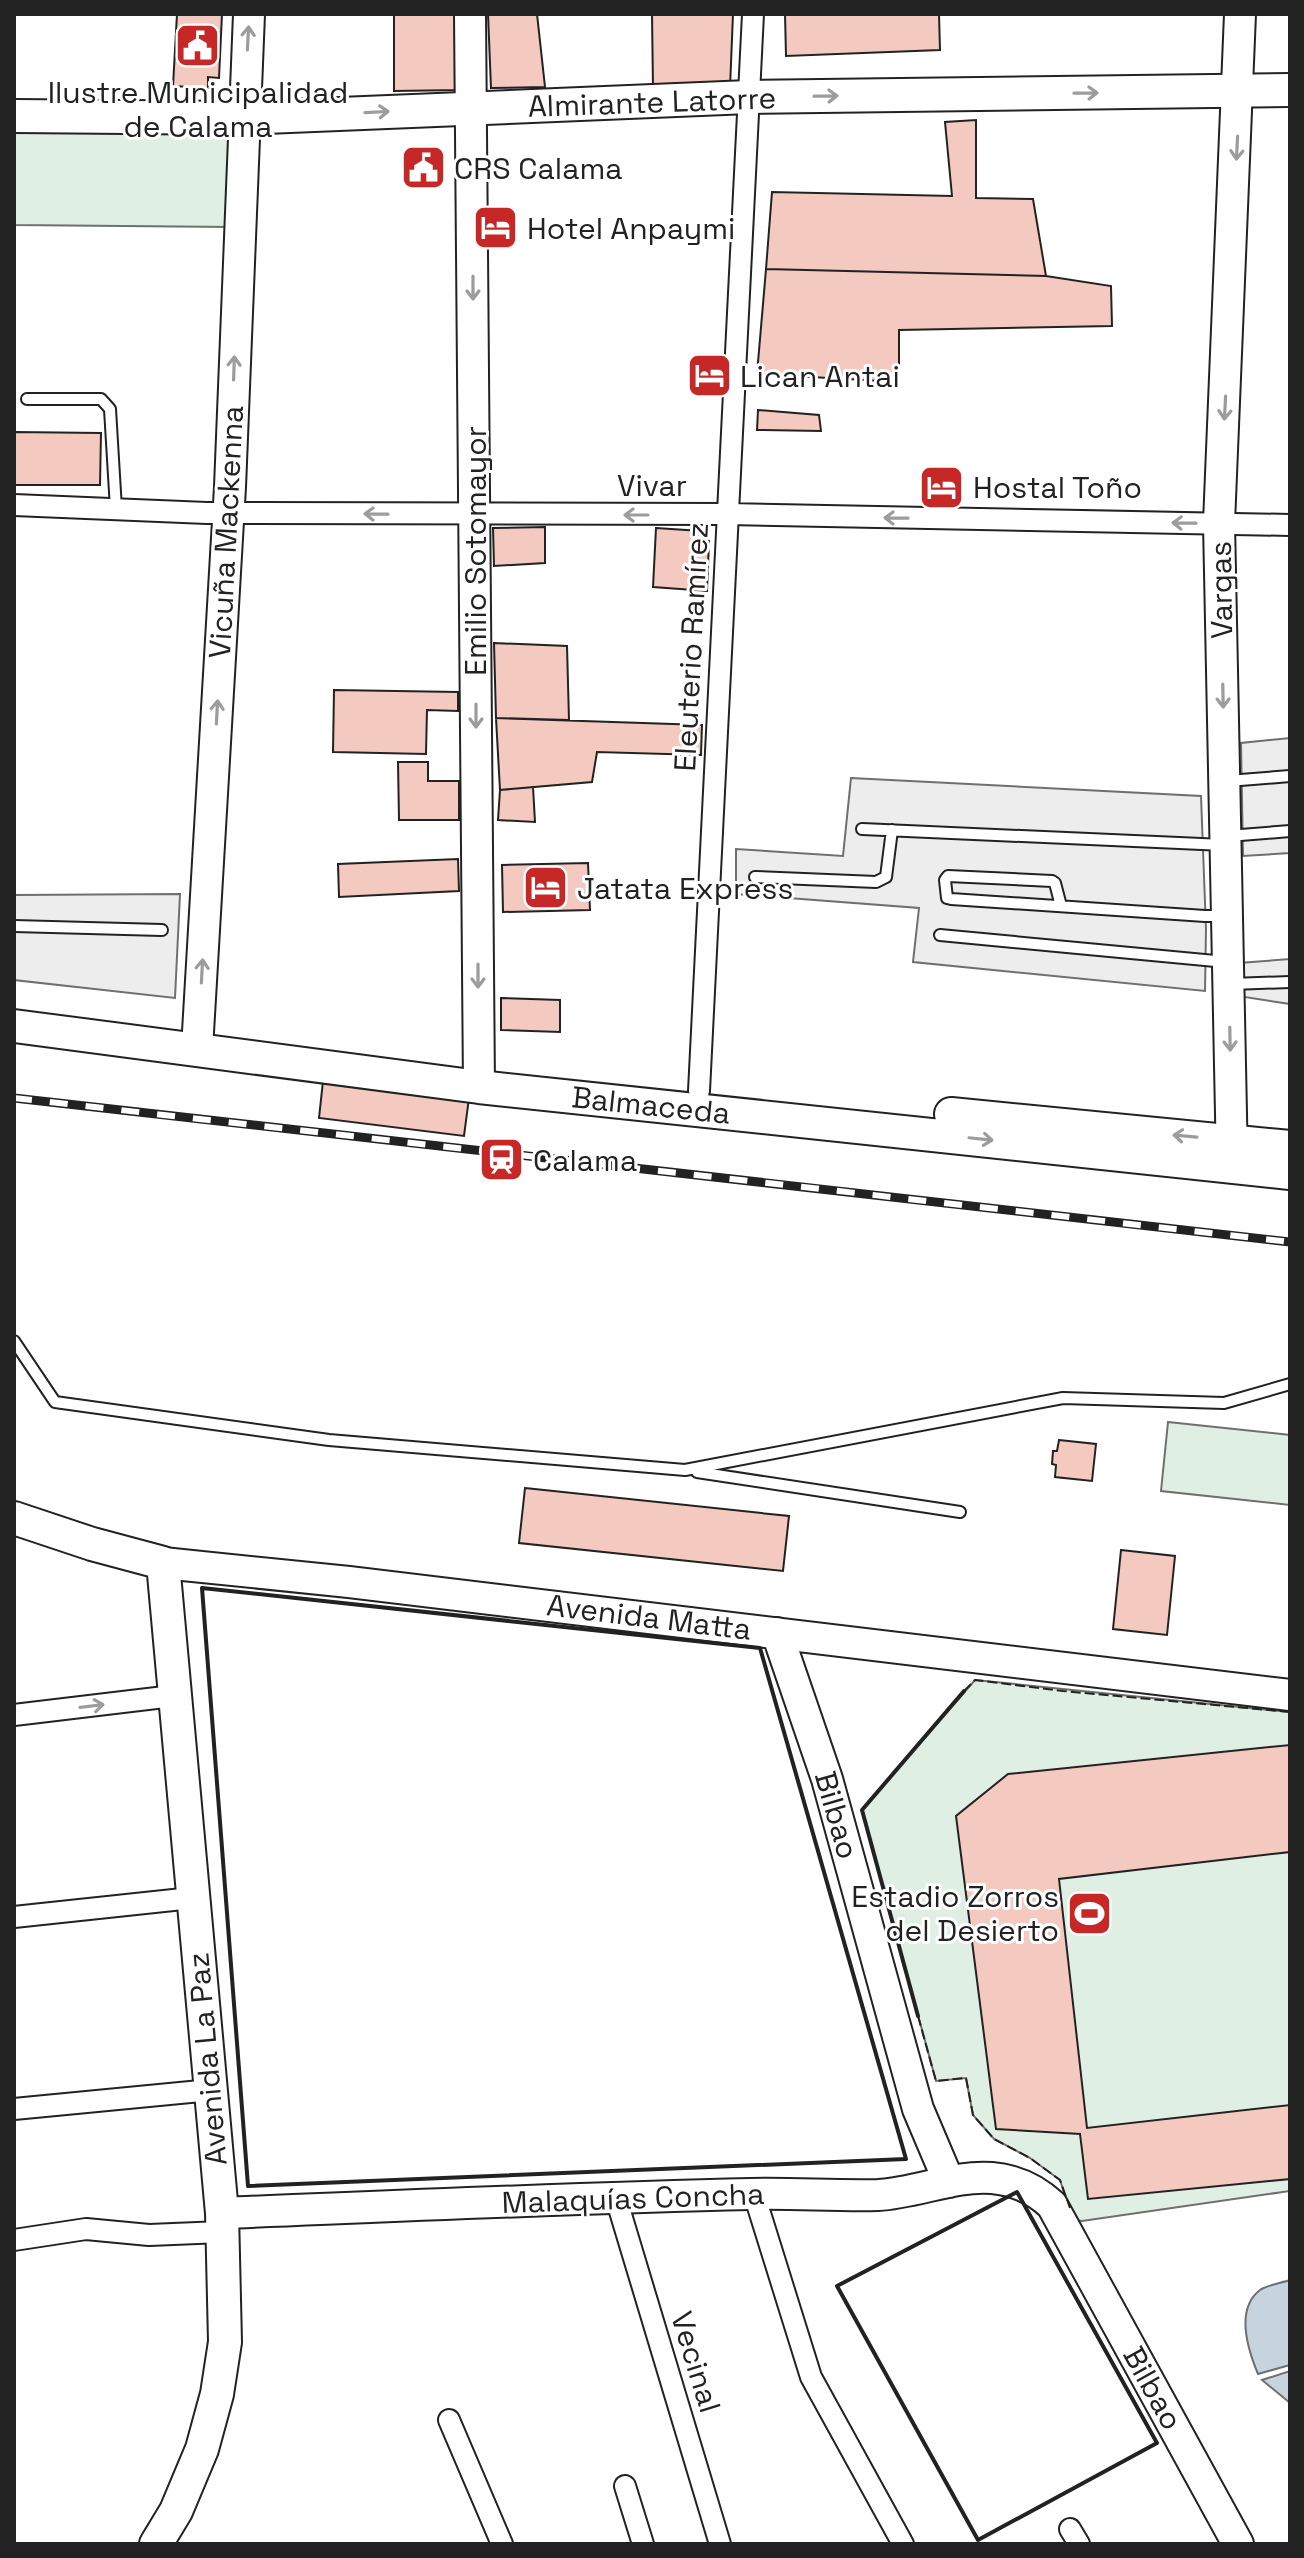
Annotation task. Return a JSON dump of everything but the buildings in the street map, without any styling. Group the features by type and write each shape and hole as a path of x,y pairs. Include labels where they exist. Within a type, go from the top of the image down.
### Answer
{"main road":[{"name":"Almirante Latorre","path":"14,116 243,118 749,97 1290,90"},
{"name":"Balmaceda","path":"14,1004 198,1041"},
{"name":"Balmaceda","path":"14,1026 198,1041 479,1076 1232,1153 1290,1147"},
{"name":"Balmaceda","path":"479,1076 699,1091 1232,1153 1290,1173"},
{"name":"Avenida Matta","path":"14,1518 163,1563"},
{"name":"Avenida La Paz","path":"156,2544 176,2511 202,2449 217,2394 225,2342 222,2222 163,1563"}],"street":[{"name":"Vicuña Mackenna","path":"198,1041 228,513 249,14"},
{"name":"Emilio Sotomayor","path":"470,14 479,1076"},
{"name":"Eleuterio Ramírez","path":"699,1091 753,14"},
{"name":"Vargas","path":"1232,1153 1219,523 1240,14"},
{"name":"Vivar","path":"14,505 228,513 728,514 1290,525"},
{"name":"Avenida Matta","path":"163,1563 365,1584 1290,1695"},
{"name":"Bilbao","path":"777,1633 827,1779 918,2109 949,2182"},
{"path":"14,1715 173,1696"},
{"path":"14,1917 192,1898"},
{"path":"14,2109 211,2090"},
{"name":"Malaquías Concha","path":"222,2222 616,2198 754,2194 879,2195 990,2178 1017,2182 1040,2194"},
{"path":"754,2194 811,2377 903,2544"},
{"name":"Bilbao","path":"1040,2194 1052,2205 1238,2544"},
{"name":"Vecinal","path":"616,2198 720,2544"},
{"path":"14,2240 86,2229 149,2235 222,2222"},
{"path":"449,2420 502,2544"},
{"path":"625,2486 643,2544"}],"lane":[{"path":"27,399 101,399 110,409 116,509"},
{"path":"1224,781 1290,776"},
{"path":"862,829 1226,841 1290,831"},
{"path":"755,877 876,882 886,877 892,830"},
{"path":"1061,906 1052,881 948,876 945,880 947,898 951,899 1227,917"},
{"path":"14,926 162,930"},
{"path":"940,935 1290,982"},
{"path":"14,1341 55,1402 329,1440 685,1470 960,1512"},
{"path":"685,1470 1063,1398 1224,1403 1290,1384"}],"green space":[{"path":"236,126 231,227 14,225 14,127"},
{"path":"1168,1422 1290,1435 1290,1505 1161,1491"},
{"name":"Estadio Zorros del Desierto","path":"975,1680 1290,1712 1290,2191 1073,2220 1060,2180 1030,2158 994,2139 973,2115 966,2078 936,2081 862,1810"}],"shaded area":[{"path":"1290,738 1290,853 1243,856 1241,743"},
{"path":"851,778 1201,796 1205,991 913,962 919,908 736,894 736,849 843,856"},
{"path":"180,894 175,998 14,980 14,895"},
{"path":"1290,959 1290,1004 1238,996 1239,963"},
{"path":"1290,2280 1290,2365 1258,2374 1246,2330 1248,2308 1260,2290"},
{"path":"1290,2371 1290,2403 1262,2380"}],"railway":[{"path":"14,1098 1290,1242"}],"fence":[{"path":"964,1691 975,1680 1290,1712"},
{"path":"918,2016 936,2081 966,2078 973,2115 994,2139 1030,2158 1060,2180 1070,2208"}],"wall":[{"path":"202,1588 760,1648 906,2159 248,2186 202,1588"},
{"path":"918,2016 862,1810 964,1691"},
{"path":"1017,2192 1157,2443 978,2540 837,2286 1017,2192"}],"place":[{"name":"Ilustre Municipalidad de Calama","path":"198,46"},
{"name":"CRS Calama","path":"423,168"},
{"name":"Hotel Anpaymi","path":"496,228"},
{"name":"Lican Antai","path":"709,376"},
{"name":"Hostal Toño","path":"942,487"},
{"name":"Jatata Express","path":"546,888"},
{"name":"Calama","path":"502,1160"},
{"name":"Estadio Zorros del Desierto","path":"1090,1913"}]}
